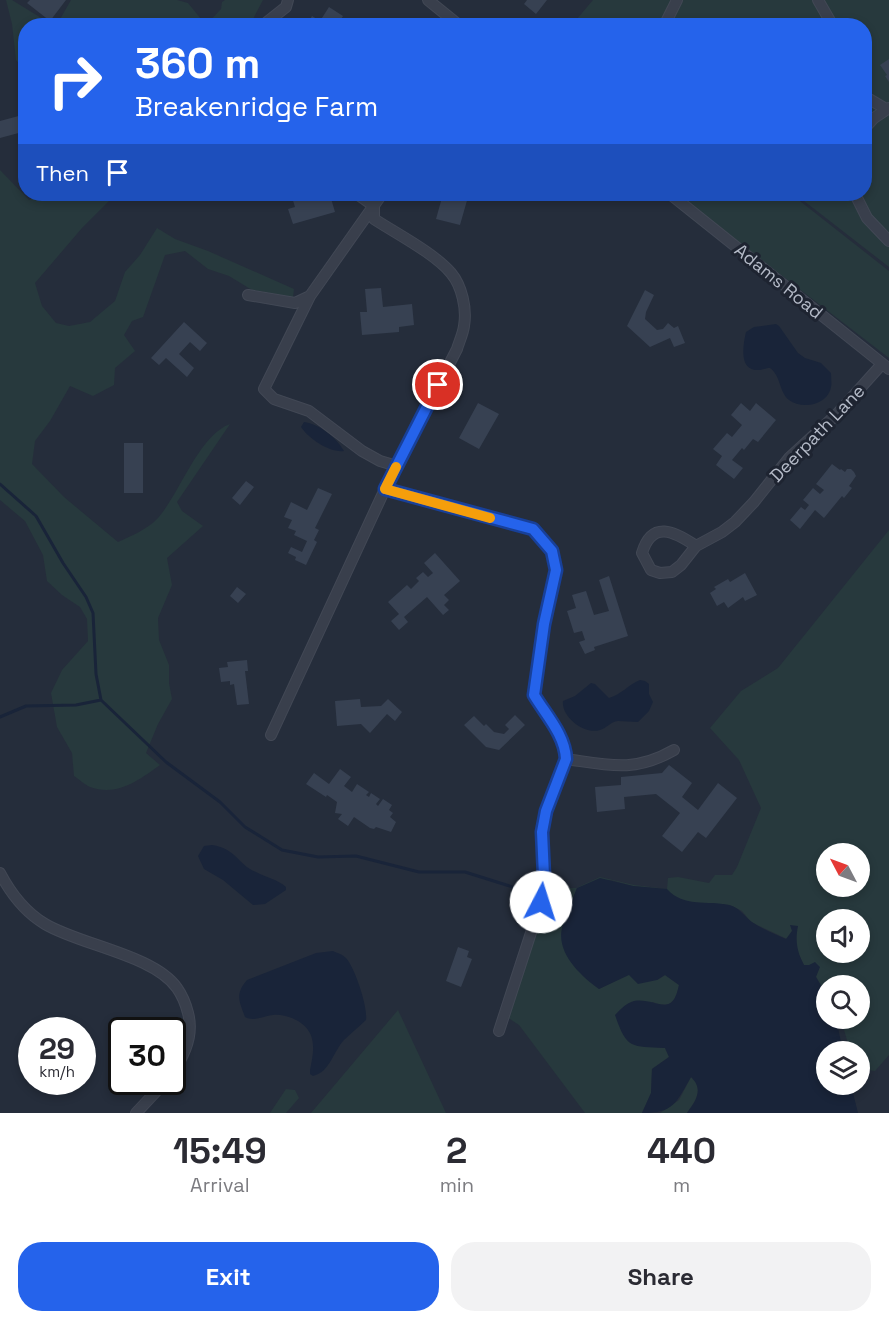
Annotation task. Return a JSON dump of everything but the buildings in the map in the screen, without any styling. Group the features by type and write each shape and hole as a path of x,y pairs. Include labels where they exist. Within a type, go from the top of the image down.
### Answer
{"street":[{"path":"272,18 286,7 288,0"},
{"path":"428,0 450,18"},
{"path":"668,18 677,0"},
{"path":"818,0 828,18"},
{"path":"872,101 887,109 872,120"},
{"path":"367,201 374,206"},
{"path":"377,201 310,296 264,389 274,399 309,411 362,451 397,466"},
{"name":"Adams Road","path":"679,201 886,367"},
{"path":"858,201 867,218 889,241"},
{"path":"270,735 385,489 457,349 464,327 464,308 460,290 451,273 434,258 374,219 374,206"},
{"path":"248,294 296,303 310,296"},
{"name":"Deerpath Lane","path":"696,546 672,531 661,532 652,535 646,541 642,553 651,570 660,573 672,572 681,565 696,546 735,522 789,458 886,367"},
{"path":"385,489 533,529 552,551 556,570 544,624 534,695 561,738 566,759 552,793 542,832 544,876 542,898 499,1031"},
{"path":"566,759 624,767 655,761 674,750"},
{"path":"0,873 22,906 44,924 155,969 177,987 189,1018 186,1051"},
{"path":"136,1113 153,1095"}],"shaded area":[{"path":"6,0 12,0 41,18 18,18 18,62 16,60 12,24"},
{"path":"71,0 177,0 188,3 200,18 61,18"},
{"path":"225,0 263,0 254,18 213,18 221,9 222,2"},
{"path":"593,0 889,0 889,267 804,201 872,201 872,18 578,18"},
{"path":"0,170 18,189 18,201 109,201 82,228 35,283 42,306 56,323 69,326 90,322 115,301 125,272 140,255 157,228 175,239 294,289 293,297 252,290 229,276 208,269 185,251 165,255 143,317 132,321 124,335 135,351 115,368 114,385 93,396 70,386 50,421 35,441 32,464 64,497 118,542 144,529 158,518 199,452 219,430 230,424 177,502 182,511 203,526 167,558 172,585 158,618 159,640 169,665 172,699 146,753 160,765 136,781 118,788 100,790 90,787 74,776 72,753 57,727 51,693 62,670 88,641 87,619 80,607 47,581 43,555 25,521 0,500"},
{"path":"685,201 800,201 889,271 889,358"},
{"path":"889,530 889,1055 875,1071 870,1070 870,1041 847,1041 844,1029 870,1029 870,975 816,975 816,977 809,965 804,965 792,931 787,939 751,922 742,911 730,905 685,902 673,896 666,889 633,886 611,880 577,888 562,929 599,989 629,974 657,980 665,975 679,985 676,997 671,1003 663,1005 652,1002 654,1047 665,1048 669,1057 652,1069 651,1093 642,1113 585,1113 519,1025 504,1015 545,888 576,888 600,877 634,885 667,889 668,878 678,877 709,883 715,875 732,875 761,808 739,760 710,728 741,691 778,668"},
{"path":"398,1010 446,1113 311,1113"},
{"path":"691,1077 698,1090 696,1100 687,1113 660,1113 679,1100"},
{"path":"286,1089 295,1090 299,1098 286,1113 270,1113"}],"water":[{"path":"776,324 798,353 821,363 831,373 829,393 820,402 807,405 794,403 783,393 774,371 770,368 753,369 745,362 743,350 746,332 754,327"},
{"path":"304,422 327,432 344,451 332,450 314,440 301,427"},
{"path":"640,680 649,684 649,694 653,702 649,711 638,722 618,721 600,730 588,730 570,719 563,707 563,701 575,696 591,683 609,698"},
{"path":"212,845 227,850 250,869 283,884 286,890 265,904 253,905 223,880 204,869 198,856 204,846"},
{"path":"600,878 633,886 667,889 688,901 733,906 756,925 786,939 792,931 790,925 798,926 797,946 804,965 815,962 820,967 816,975 816,1029 838,1029 841,1041 816,1041 816,1095 854,1095 858,1113 687,1113 696,1100 698,1090 691,1077 673,1105 661,1111 642,1113 651,1093 652,1069 669,1057 665,1048 632,1044 623,1035 615,1015 634,1001 662,1005 672,1002 679,985 665,975 657,980 638,984 629,975 599,989 585,978 566,955 561,937 565,918 577,888"},
{"path":"333,951 350,963 363,997 366,1020 344,1040 327,1066 319,1074 313,1076 310,1070 313,1046 310,1033 306,1028 300,1022 282,1015 255,1019 245,1017 240,994 247,980 316,953"}],"waterway":[{"path":"0,484 36,516 86,597 93,613 96,674 101,700 166,762 220,802 245,827 282,850 318,857 356,856 419,872 465,872 570,905"},
{"path":"0,717 26,706 76,705 101,700"}],"slow traffic":[{"path":"396,467 385,489 490,518"}],"route":[{"path":"438,385 385,489 533,529 552,551 556,570 544,624 534,695 561,738 566,759 546,811 542,832 544,876 541,902"}]}
